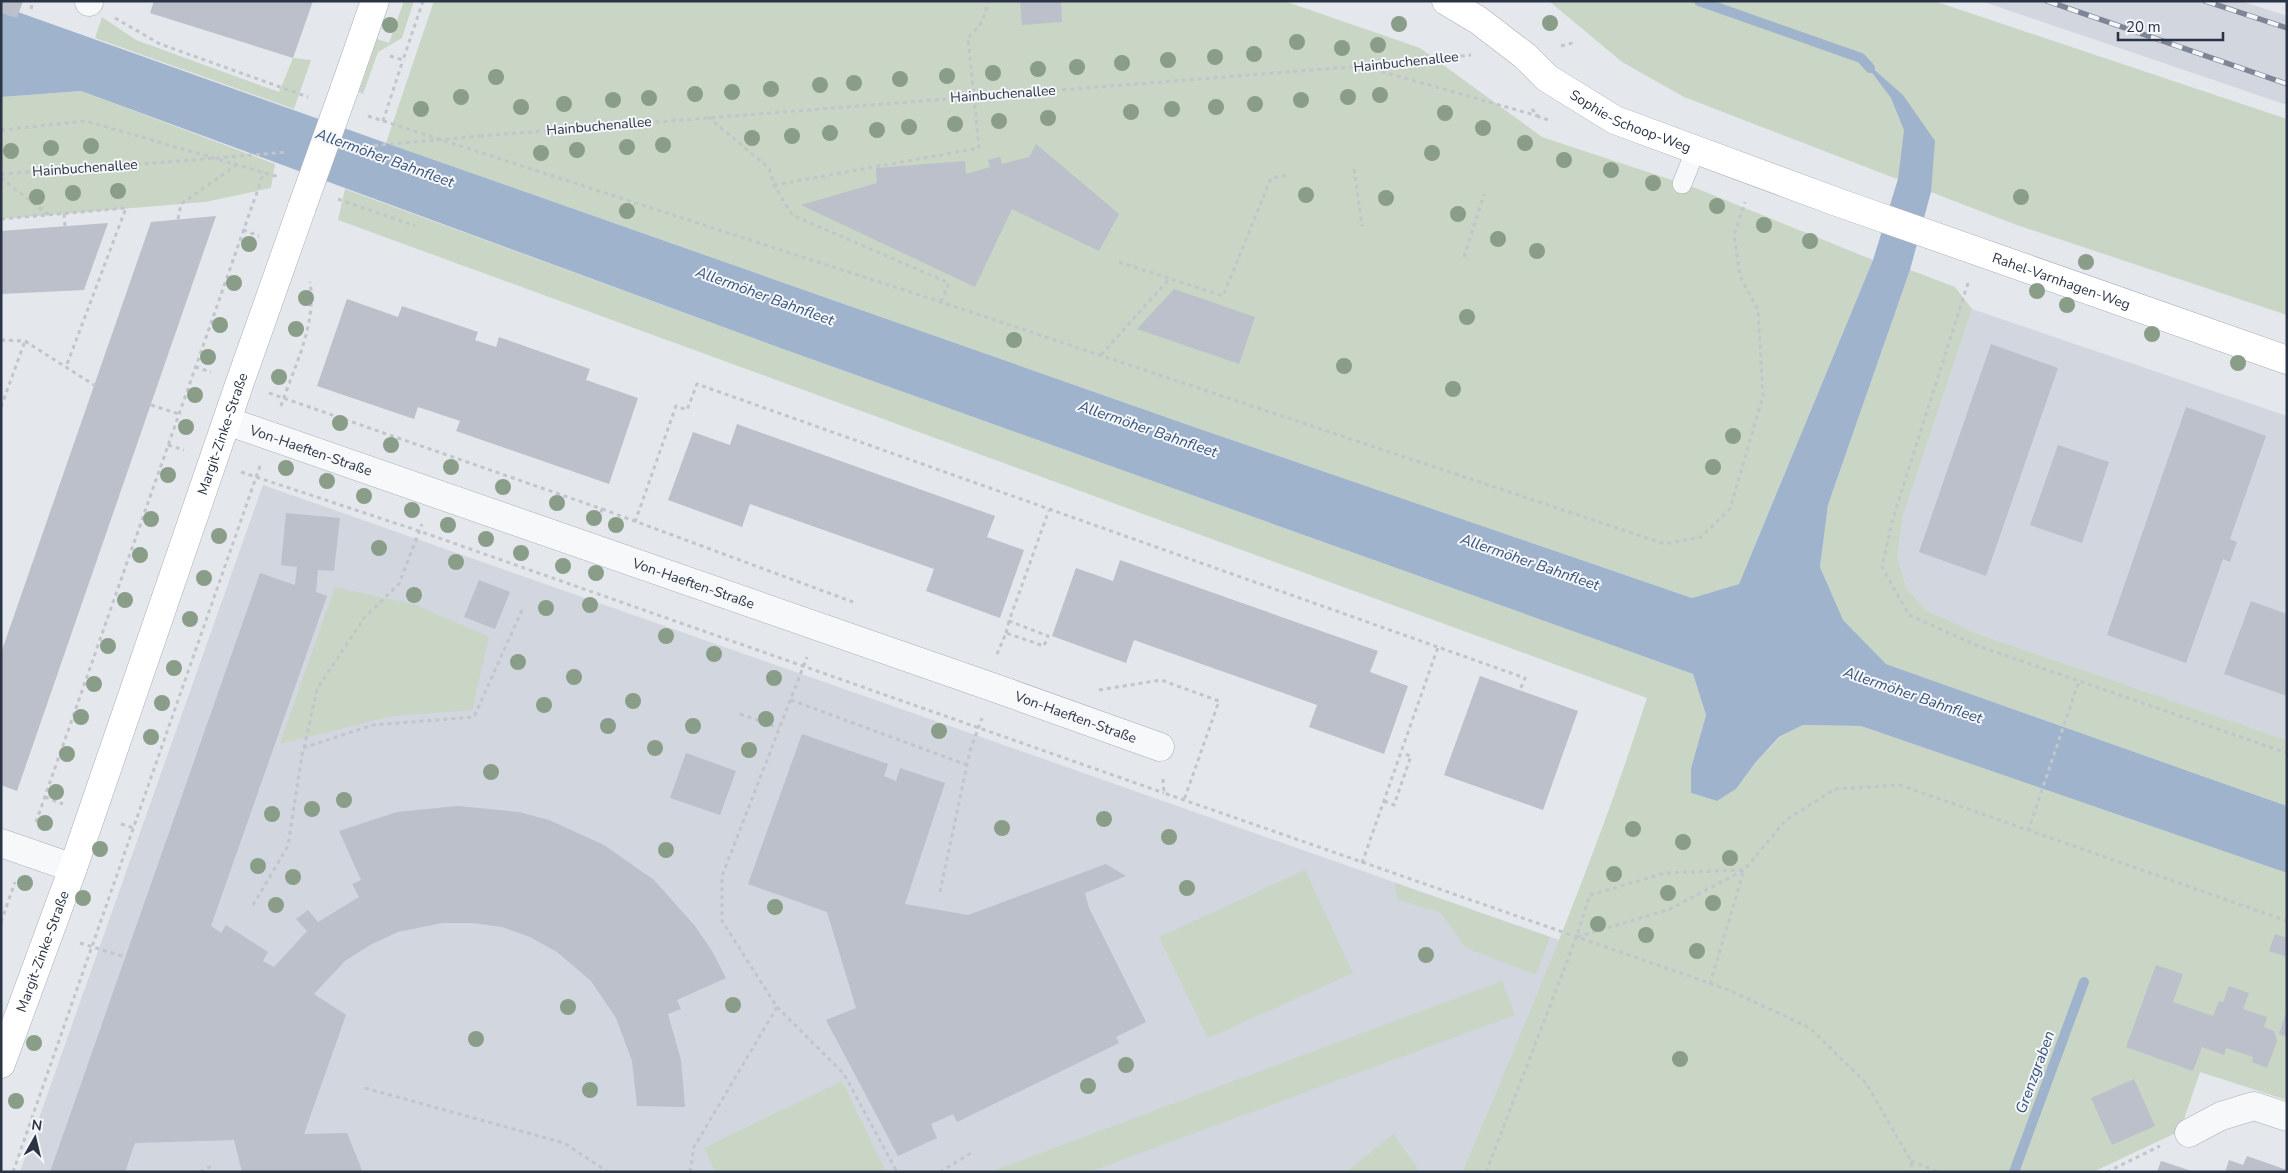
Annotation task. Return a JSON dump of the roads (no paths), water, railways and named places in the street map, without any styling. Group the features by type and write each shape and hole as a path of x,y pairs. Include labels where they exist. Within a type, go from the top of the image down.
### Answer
{"street":[{"name":"Margit-Zinke-Straße","path":"1,1064 73,868 240,382 375,1"},
{"name":"Sophie-Schoop-Weg","path":"1446,1 1478,20 1525,56 1547,78 1615,120 1838,202"},
{"name":"Rahel-Varnhagen-Weg","path":"1838,202 2287,360"},
{"name":"Von-Haeften-Straße","path":"227,421 819,626 1160,748"},
{"path":"14,847 73,868"},
{"path":"2189,1133 2221,1116 2254,1106 2287,1117"}],"lane":[{"path":"1682,184 1696,149"}],"water":[{"name":"Allermöher Bahnfleet","path":"1,6 1197,428 1692,598 1739,584 1873,260 1898,179 1904,130 1891,98 1861,58 1903,95 1935,141 1931,192 1910,270 1828,505 1820,567 1843,620 1886,664 2287,806 2287,873 1861,726 1803,725 1779,737 1755,763 1736,789 1717,801 1691,793 1691,768 1706,715 1693,674 772,345 81,91 1,97"}],"waterway":[{"path":"1699,1 1861,58 1870,68"},
{"name":"Grenzgraben","path":"2014,1172 2084,982"}],"railway":[{"path":"2047,1 2287,84"},
{"path":"2205,1 2287,28"}]}
